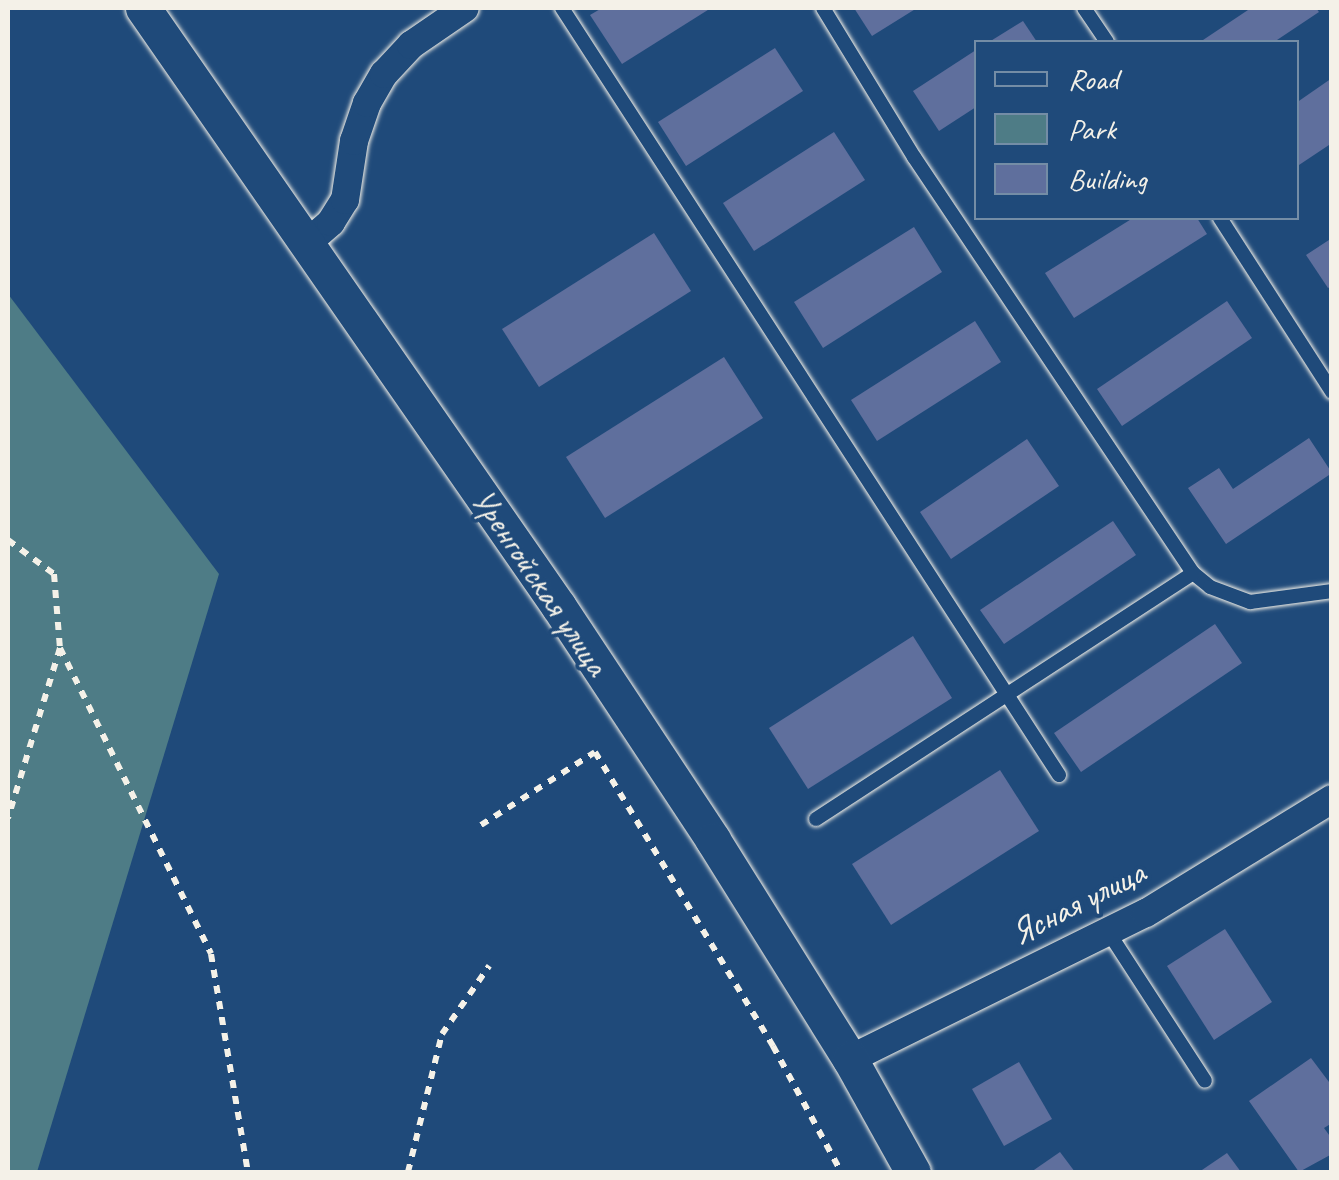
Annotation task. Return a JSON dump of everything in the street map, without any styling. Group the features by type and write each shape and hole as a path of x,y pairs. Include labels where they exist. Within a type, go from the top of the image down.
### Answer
{"street":[{"name":"Уренгойская улица","path":"143,8 559,608 713,840 850,1059 913,1172"},
{"path":"306,244 331,222 345,200 354,142 367,104 384,74 411,45 465,8"},
{"name":"Ясная улица","path":"850,1059 1109,933 1332,799"}],"lane":[{"path":"562,8 1060,774"},
{"path":"823,8 914,157 1193,574 1210,587 1250,602 1332,590"},
{"path":"1084,8 1106,40"},
{"path":"1221,220 1332,392"},
{"path":"816,818 1193,574"},
{"path":"1109,933 1205,1081"}],"path":[{"path":"8,540 54,574 60,648 211,954 248,1172"},
{"path":"8,818 60,648"},
{"path":"481,825 595,752 773,1046 840,1172"},
{"path":"408,1172 442,1034 488,966"}],"green space":[{"path":"8,294 219,574 37,1172 8,1172"}],"building":[{"path":"602,8 711,8 622,64 590,15"},
{"path":"854,8 917,8 872,36"},
{"path":"1251,8 1316,8 1319,12 1277,40 1203,40"},
{"path":"1023,21 1036,40 992,40"},
{"path":"775,48 803,91 686,166 658,122"},
{"path":"974,51 974,108 939,131 913,91"},
{"path":"1332,78 1332,143 1299,165 1299,101"},
{"path":"834,132 865,180 754,251 723,203"},
{"path":"1130,220 1198,220 1207,234 1074,318 1045,273"},
{"path":"914,227 942,272 823,348 794,302"},
{"path":"654,233 691,291 539,387 502,329"},
{"path":"1332,238 1332,286 1328,288 1306,255"},
{"path":"1227,301 1252,338 1122,426 1097,389"},
{"path":"975,321 1001,362 877,441 851,400"},
{"path":"724,357 763,418 605,518 566,457"},
{"path":"1309,438 1332,473 1226,544 1188,488 1219,468 1233,489"},
{"path":"1027,439 1059,486 951,559 920,512"},
{"path":"1113,521 1136,555 1004,644 980,610"},
{"path":"1215,624 1242,663 1081,772 1054,733"},
{"path":"913,636 952,698 808,789 769,728"},
{"path":"1000,770 1039,831 891,925 852,864"},
{"path":"1225,929 1272,1002 1214,1040 1167,966"},
{"path":"1311,1058 1332,1086 1332,1123 1324,1128 1332,1139 1332,1154 1299,1172 1249,1101"},
{"path":"1019,1062 1052,1119 1004,1146 972,1089"},
{"path":"1060,1152 1075,1172 1031,1172"},
{"path":"1227,1153 1241,1172 1199,1172"}]}
